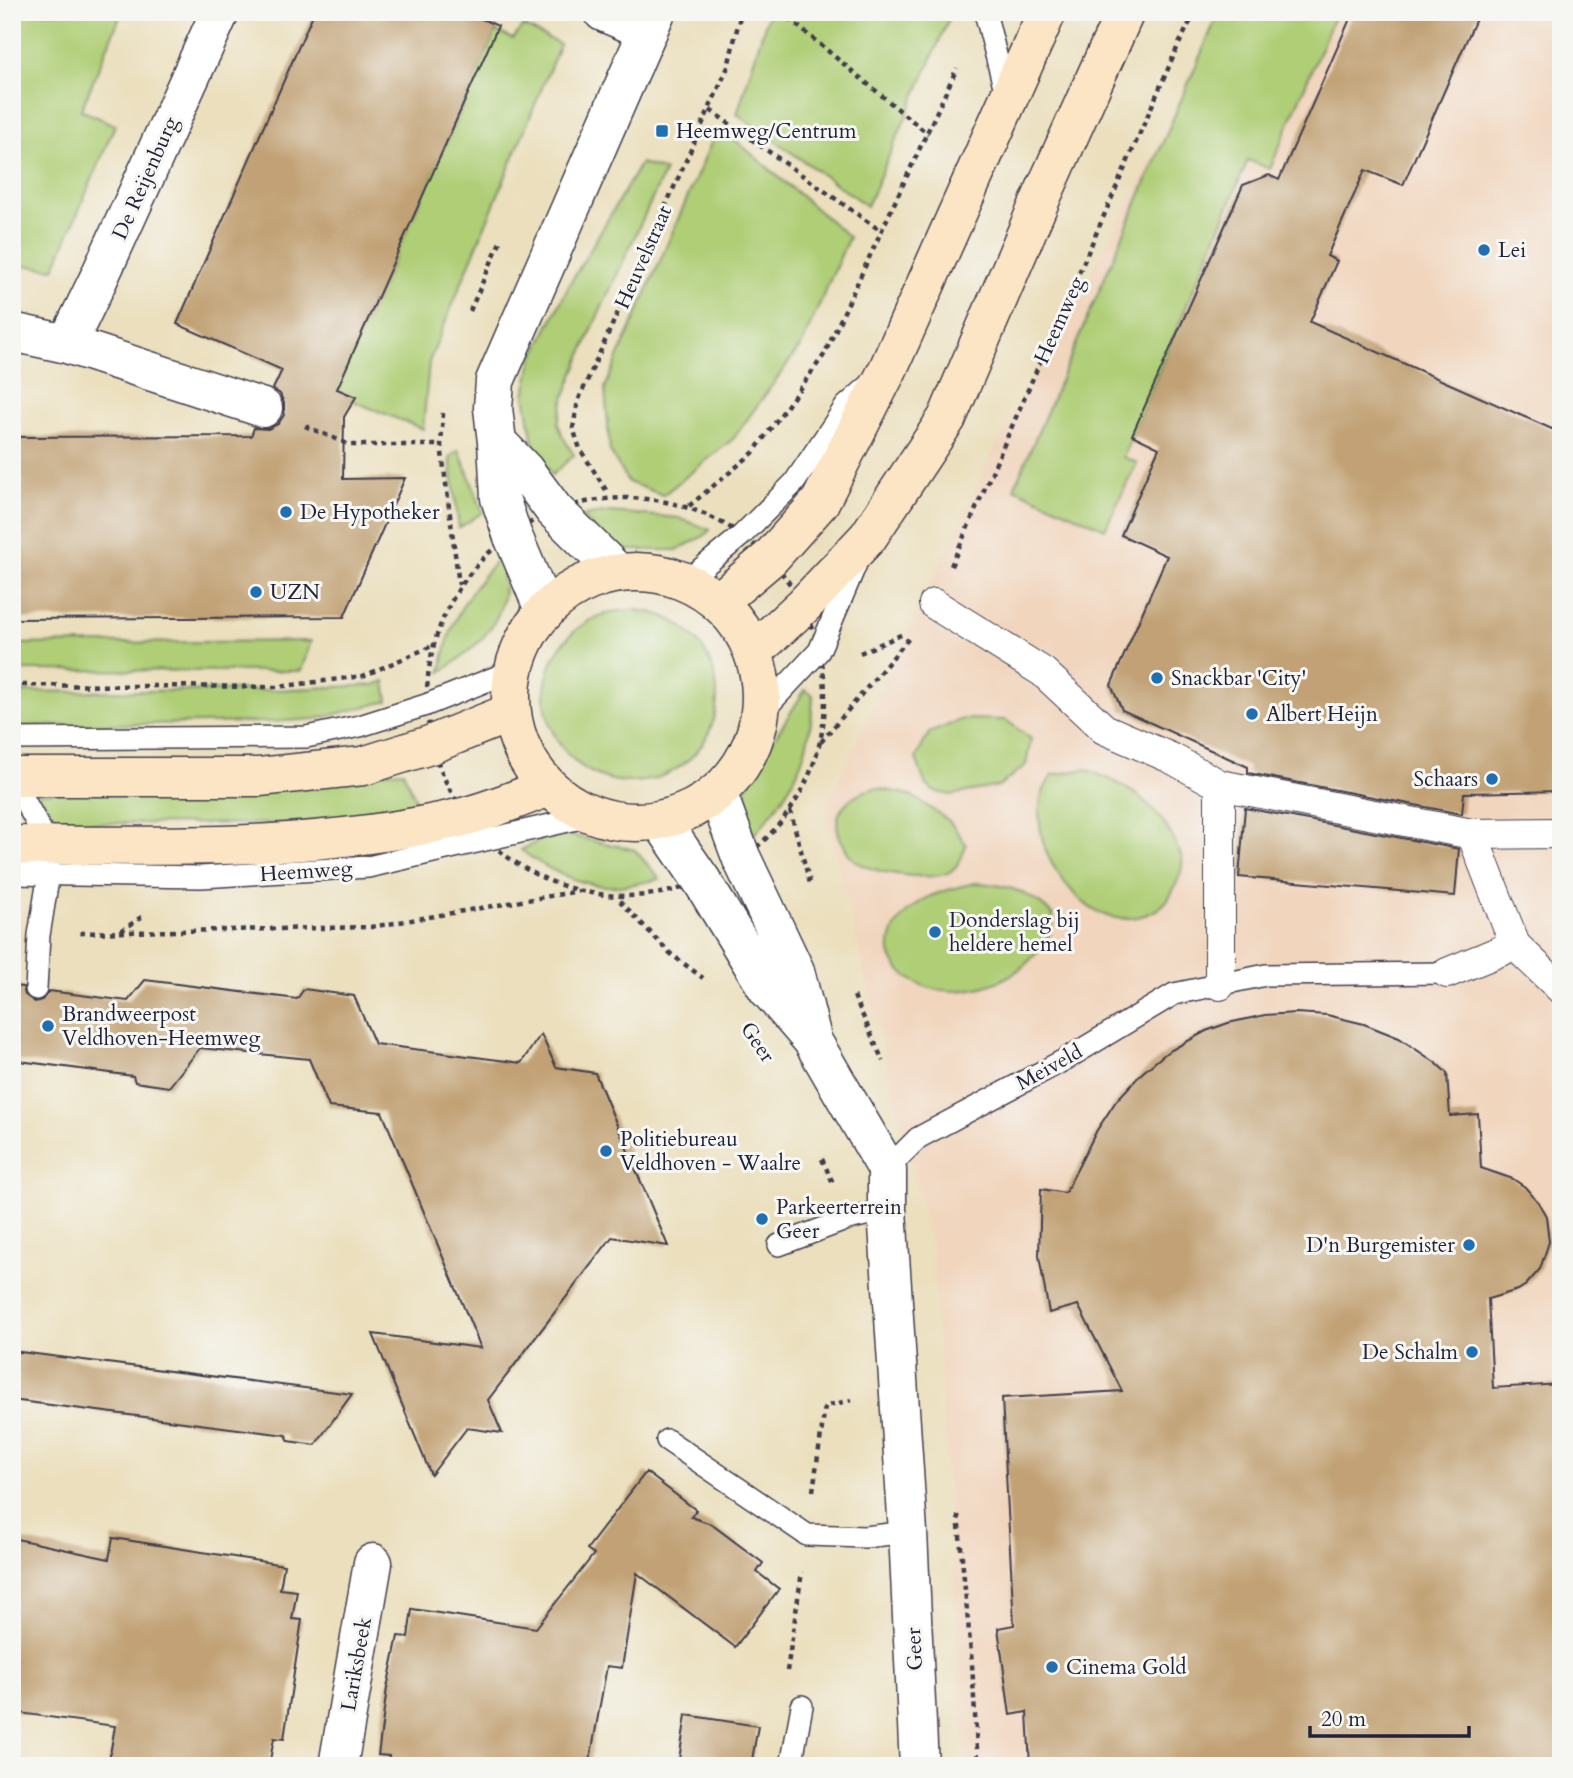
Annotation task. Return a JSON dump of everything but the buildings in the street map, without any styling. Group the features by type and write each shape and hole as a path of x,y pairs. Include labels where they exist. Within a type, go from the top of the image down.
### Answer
{"main road":[{"path":"718,602 770,558 820,502 888,369 1046,12"},
{"path":"753,652 804,605 868,537 947,418 1125,12"},
{"path":"652,572 686,581 718,602 738,625 753,652 763,691 761,713 754,737 735,773 717,792 690,812 662,823 632,822 594,815 570,804 549,787 523,753 512,712 514,670 528,634 552,603 585,582 618,573 652,572"},
{"path":"12,778 259,777 363,766 429,745 512,712"},
{"name":"Heemweg","path":"37,854 234,846 374,834 466,817 549,787"}],"street":[{"name":"De Reijenburg","path":"67,344 220,12"},
{"path":"545,612 500,498 493,408 495,381 652,21 603,12"},
{"path":"15,337 67,344 263,408"},
{"path":"497,442 525,471 554,510 618,573"},
{"path":"927,615 1043,672 1104,729 1171,758 1220,785 1472,834 1561,833"},
{"path":"1220,785 1220,985"},
{"name":"Geer","path":"717,792 741,857 795,971 812,1040"},
{"name":"Geer","path":"662,823 702,881 767,988 812,1040 887,1169 887,1210 908,1532 919,1766"},
{"path":"1472,834 1515,945 1561,989"},
{"name":"Meiveld","path":"1447,973 1515,945"},
{"name":"Lariksbeek","path":"338,1766 373,1563"}],"lane":[{"path":"985,12 1008,100"},
{"path":"686,581 741,535 794,483 846,405 888,369"},
{"path":"761,713 819,651 868,537"},
{"path":"12,738 306,737 360,726 426,705 514,670"},
{"path":"12,778 37,854 39,935 36,989"},
{"name":"Heemweg","path":"12,874 37,854 212,877 368,867 594,815"},
{"name":"Meiveld","path":"887,1169 918,1138 1066,1059 1174,994 1266,975 1447,973"},
{"path":"779,1245 848,1219 887,1210"},
{"path":"667,1440 807,1535 865,1537 908,1532"},
{"path":"791,1766 802,1706"}],"path":[{"name":"Heuvelstraat","path":"610,497 580,449 573,428 578,401 710,110 728,67 741,12"},
{"path":"781,12 928,134"},
{"name":"Heemweg","path":"790,810 807,778 820,743 927,615 1195,12"},
{"path":"689,506 753,453 824,355 960,61"},
{"path":"710,110 881,231"},
{"path":"349,445 440,445"},
{"path":"12,685 276,687 363,676 433,646 459,586"},
{"path":"849,658 927,615"},
{"path":"121,931 371,927 581,891 598,898 619,900 671,954 708,981"},
{"path":"817,1147 848,1219"},
{"path":"855,1399 856,1413"}],"shaded area":[{"path":"1233,12 1561,12 1561,1766 966,1766 932,1249 825,809 992,454"}],"green space":[{"path":"12,12 122,12 81,110 115,125 54,269 12,264"},
{"path":"769,12 952,12 867,206 737,114"},
{"path":"1219,12 1336,12 1270,169 1248,160 1123,457 1137,463 1105,529 1014,488"},
{"path":"523,26 560,44 429,362 423,429 353,401 336,389 496,31 513,39"},
{"path":"714,136 734,139 849,237 802,344 733,439 663,495 628,482 610,451 605,388"},
{"path":"641,163 665,171 595,322 565,395 558,423 574,455 552,475 533,442 525,395 532,360 568,287"},
{"path":"459,450 483,512 459,528 450,457"},
{"path":"611,512 679,518 710,530 677,550 627,550 598,534 583,516"},
{"path":"499,558 504,586 502,601 492,626 474,646 441,672 448,639 460,610"},
{"path":"631,610 664,617 692,635 710,663 717,696 710,729 692,757 664,775 631,782 598,775 570,757 552,729 545,696 552,663 570,635 598,617"},
{"path":"311,641 301,671 12,670 12,644"},
{"path":"385,681 388,701 316,719 12,726 12,692 275,690 374,685"},
{"path":"805,690 813,695 804,755 779,804 752,837 746,791 751,775"},
{"path":"963,719 1006,720 1031,739 1026,765 999,786 951,795 933,791 925,783 916,758 929,733"},
{"path":"1085,769 1114,781 1150,806 1169,830 1180,852 1181,873 1177,882 1165,903 1153,912 1124,918 1100,913 1071,891 1047,855 1039,817 1044,790 1052,775"},
{"path":"403,771 419,807 332,824 58,823 38,793"},
{"path":"876,788 911,795 949,821 966,844 961,859 951,871 931,876 901,875 872,868 852,858 839,834 839,816 848,801"},
{"path":"555,832 635,850 660,879 619,886 594,885 560,874 521,850"},
{"path":"975,883 997,885 1017,891 1045,907 1053,915 1053,922 1043,946 1017,971 987,986 953,991 936,989 906,976 896,966 890,944 892,934 905,914 925,899 943,891"}],"place":[{"name":"Heemweg/Centrum","path":"662,131"},
{"name":"Lei","path":"1484,250"},
{"name":"De Hypotheker","path":"286,512"},
{"name":"UZN","path":"256,592"},
{"name":"Snackbar 'City'","path":"1157,678"},
{"name":"Albert Heijn","path":"1252,714"},
{"name":"Schaars","path":"1492,779"},
{"name":"Donderslag bij heldere hemel","path":"935,932"},
{"name":"Brandweerpost Veldhoven-Heemweg","path":"48,1026"},
{"name":"Politiebureau Veldhoven - Waalre","path":"606,1151"},
{"name":"Parkeerterrein Geer","path":"762,1219"},
{"name":"D'n Burgemister","path":"1469,1245"},
{"name":"De Schalm","path":"1472,1352"},
{"name":"Cinema Gold","path":"1052,1667"}]}
